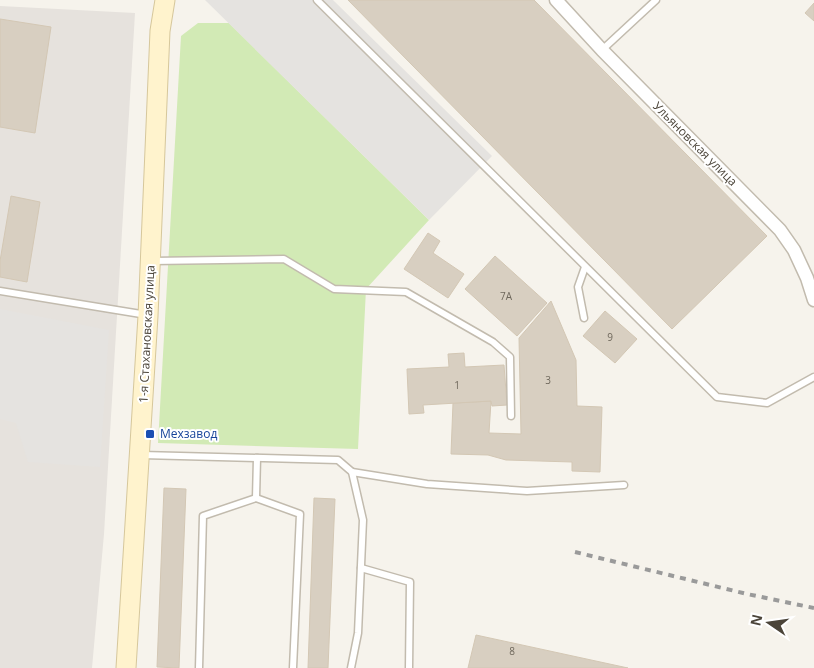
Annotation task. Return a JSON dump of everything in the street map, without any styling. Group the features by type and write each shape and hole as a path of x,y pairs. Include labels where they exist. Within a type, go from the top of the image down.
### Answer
{"main road":[{"name":"1-я Стахановская улица","path":"126,668 148,316 160,31 165,0"}],"street":[{"name":"Ульяновская улица","path":"556,0 602,50 780,230 794,250 807,278 814,300"}],"lane":[{"path":"317,0 717,397 767,403 814,377"},
{"path":"602,50 656,0"},
{"path":"150,261 284,259 334,289 406,292 493,342 510,357 511,416"},
{"path":"584,318 578,287 586,266"},
{"path":"0,291 148,316"},
{"path":"140,455 338,460 352,472 427,484 526,491 624,485"},
{"path":"256,498 257,458"},
{"path":"351,668 358,633 363,520 352,472"},
{"path":"199,668 203,516 256,498 300,514 293,668"},
{"path":"361,568 410,582 409,668"}],"shaded area":[{"path":"205,0 333,0 492,156 429,220"},
{"path":"0,6 135,13 104,534 92,668 0,668"},
{"path":"0,309 109,330 100,467 28,462 16,423 0,419"}],"green space":[{"path":"198,23 229,23 429,220 366,289 358,449 158,443 181,36"}],"building":[{"path":"348,0 534,0 767,236 672,329"},
{"path":"814,3 814,21 805,13"},
{"path":"0,19 51,27 35,133 0,127"},
{"path":"11,196 40,202 27,282 0,277 0,261"},
{"path":"428,233 440,241 433,253 464,274 448,298 404,269"},
{"path":"495,256 547,303 517,336 465,289"},
{"path":"551,301 576,360 577,406 602,407 600,472 572,471 572,462 506,460 488,455 451,454 453,403 491,401 489,433 521,434 519,338"},
{"path":"605,311 637,339 615,363 583,336"},
{"path":"464,353 465,367 504,365 507,405 492,406 491,401 423,405 424,413 409,414 407,369 449,367 448,354"},
{"path":"164,488 186,489 179,668 157,667"},
{"path":"314,498 335,499 328,668 308,668"},
{"path":"476,635 628,668 468,668"}],"railway":[{"path":"575,552 747,594 814,608"}],"place":[{"name":"Мехзавод","path":"150,434"}]}
